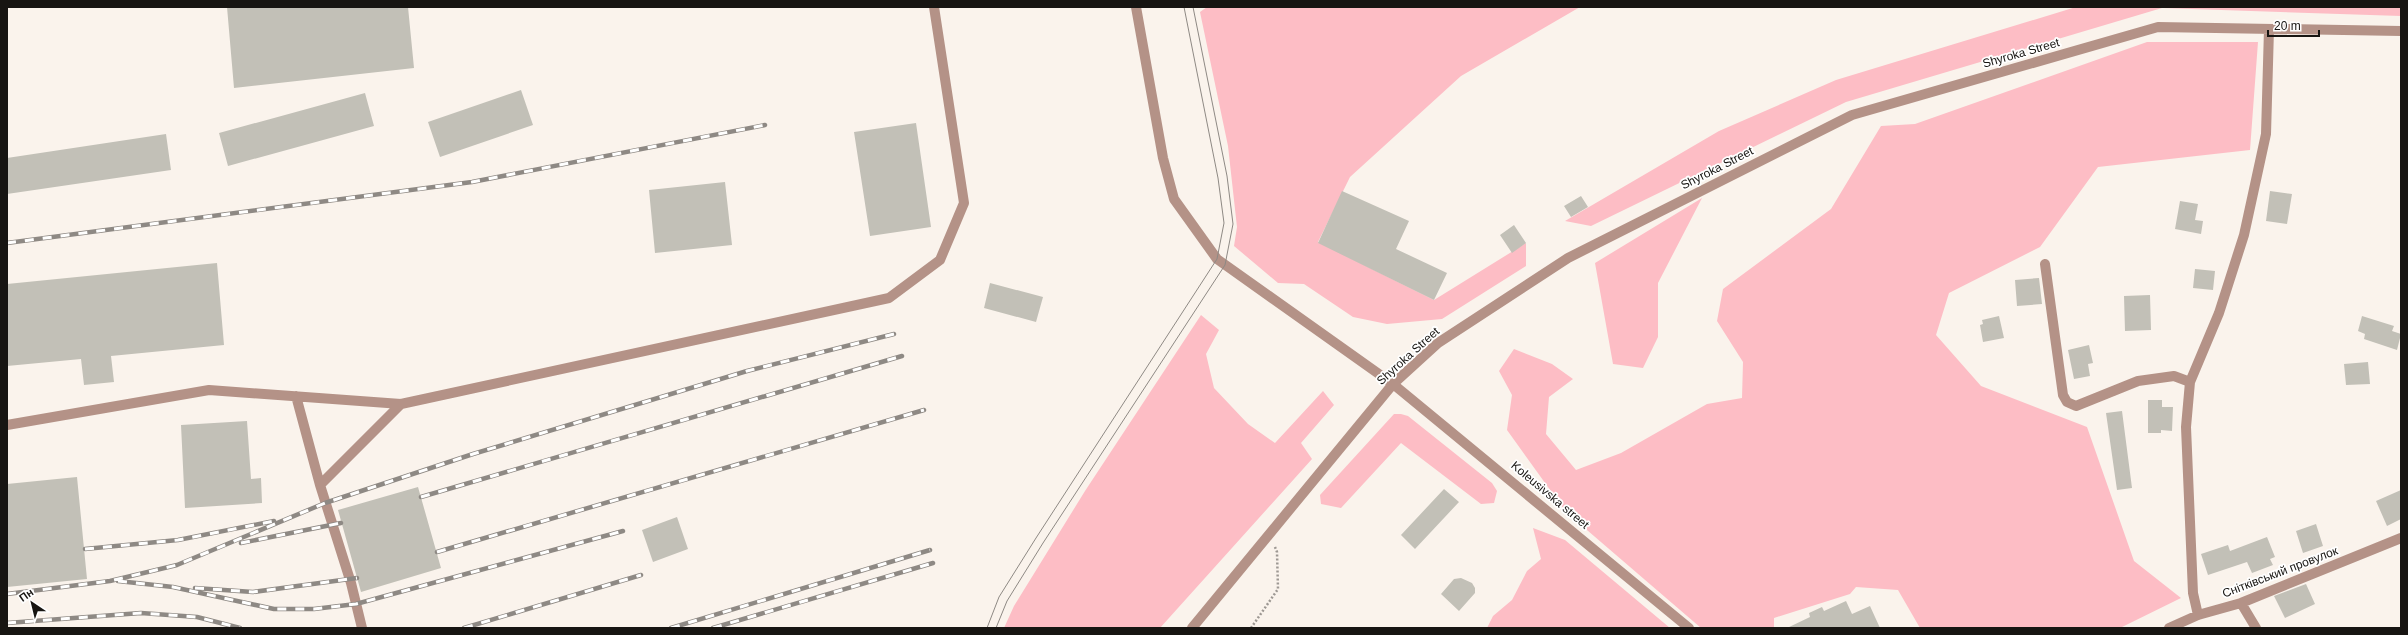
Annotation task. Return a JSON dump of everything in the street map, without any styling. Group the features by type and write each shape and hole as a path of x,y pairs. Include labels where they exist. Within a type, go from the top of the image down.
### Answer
{"street":[{"path":"7,425 209,390 401,404 889,298 940,260 964,203 934,7"},
{"name":"Koleusivska street","path":"1136,7 1163,158 1174,199 1217,259 1393,384 1689,628"},
{"name":"Shyroka Street","path":"1192,628 1393,384 1438,343 1568,258 1852,115 2158,27 2401,32"},
{"path":"2198,615 2193,593 2186,434 2190,382 2219,313 2244,235 2266,134 2268,29"},
{"path":"2045,264 2063,394 2067,402 2076,406 2087,403 2138,381 2174,376 2190,382"},
{"path":"296,396 320,485 351,583 362,628"},
{"path":"320,485 401,404"},
{"name":"Снітківський провулок","path":"2169,628 2198,615 2241,603 2401,538"},
{"path":"2241,603 2256,628"}],"path":[{"path":"1251,628 1278,589 1277,552 1270,533"}],"shaded area":[{"path":"1207,7 1580,7 1461,76 1350,177 1318,242 1434,300 1526,243 1526,266 1442,319 1387,324 1353,317 1304,284 1278,283 1234,246 1237,227 1228,146 1200,12"},
{"path":"2076,7 2401,7 2401,16 2162,8 1846,102 1591,226 1565,221 1719,131 1836,80"},
{"path":"2147,42 2258,42 2250,150 2098,167 2040,247 1949,293 1936,335 1981,386 2087,427 2134,561 2181,598 2120,628 1920,628 1898,590 1856,587 1850,594 1774,618 1774,628 1701,628 1566,512 1507,430 1512,395 1499,371 1514,349 1552,364 1573,379 1549,397 1546,434 1576,470 1621,453 1707,404 1742,398 1743,362 1717,321 1723,289 1831,209 1881,126 1915,124"},
{"path":"1702,198 1658,283 1658,337 1643,368 1613,364 1595,263"},
{"path":"1201,315 1219,330 1206,354 1214,388 1248,424 1275,443 1323,391 1334,405 1301,443 1312,459 1160,628 1004,628 1014,606 1085,491"},
{"path":"1394,414 1408,416 1492,483 1497,491 1494,503 1481,504 1401,443 1341,508 1321,504 1320,495"},
{"path":"1533,528 1565,540 1670,628 1487,628 1493,616 1512,600 1527,571 1541,559"}],"building":[{"path":"227,7 408,7 414,68 234,88"},
{"path":"521,90 533,125 440,157 428,122"},
{"path":"365,93 374,126 228,166 219,133"},
{"path":"916,123 931,227 870,236 854,132"},
{"path":"166,134 171,170 7,194 7,158"},
{"path":"725,182 732,245 655,253 649,190"},
{"path":"1342,191 1409,221 1396,249 1447,273 1434,300 1318,243"},
{"path":"2270,191 2292,194 2287,224 2266,221"},
{"path":"1581,196 1588,207 1571,217 1564,206"},
{"path":"2180,201 2198,204 2195,220 2203,221 2201,234 2175,229"},
{"path":"1514,225 1526,243 1512,253 1500,235"},
{"path":"217,263 224,345 111,356 114,382 84,385 81,359 7,366 7,284"},
{"path":"2195,269 2215,271 2213,290 2193,288"},
{"path":"2039,278 2042,304 2017,306 2015,280"},
{"path":"990,283 1043,297 1036,322 984,308"},
{"path":"2150,295 2151,330 2125,331 2124,296"},
{"path":"1999,316 2004,338 1983,342 1980,325 1983,324 1982,320"},
{"path":"2362,316 2394,326 2392,331 2401,334 2397,350 2364,339 2365,334 2358,331"},
{"path":"2089,345 2093,363 2088,364 2090,376 2074,379 2068,350"},
{"path":"2368,362 2370,384 2346,385 2344,364"},
{"path":"2148,400 2162,400 2162,407 2173,407 2172,431 2161,430 2161,433 2148,433"},
{"path":"2122,411 2132,488 2117,490 2106,413"},
{"path":"247,421 251,479 261,478 262,503 185,508 181,425"},
{"path":"77,477 87,579 7,587 7,484"},
{"path":"418,487 441,568 361,592 338,510"},
{"path":"1444,489 1459,502 1415,549 1401,535"},
{"path":"2401,490 2401,519 2387,526 2376,501"},
{"path":"677,517 688,549 653,562 642,530"},
{"path":"2316,524 2323,546 2303,553 2296,531"},
{"path":"2267,537 2275,557 2270,559 2273,565 2252,573 2247,562 2208,575 2201,554 2228,545 2230,551"},
{"path":"1461,578 1472,583 1475,588 1475,593 1459,611 1441,594 1454,579"},
{"path":"2306,584 2315,604 2285,618 2274,596"},
{"path":"1846,601 1852,614 1870,606 1880,628 1787,628 1810,617 1809,613 1822,607 1824,611"}],"tram line":[{"path":"987,628 999,597 1217,259 1224,223 1218,178 1184,7"},
{"path":"996,628 1007,601 1043,543 1225,265 1233,224 1227,176 1193,7"}],"railway":[{"path":"7,243 472,182 765,125"},
{"path":"7,594 110,581 177,565 325,503 473,454 747,371 894,334"},
{"path":"421,497 902,356"},
{"path":"437,552 924,410"},
{"path":"85,549 178,540 274,521"},
{"path":"241,543 341,523"},
{"path":"118,581 173,587 274,609 314,609 356,604 623,531"},
{"path":"671,628 930,550"},
{"path":"713,628 933,563"},
{"path":"464,628 641,575"},
{"path":"195,588 253,592 357,578"},
{"path":"7,623 141,613 197,617 240,628"}]}
